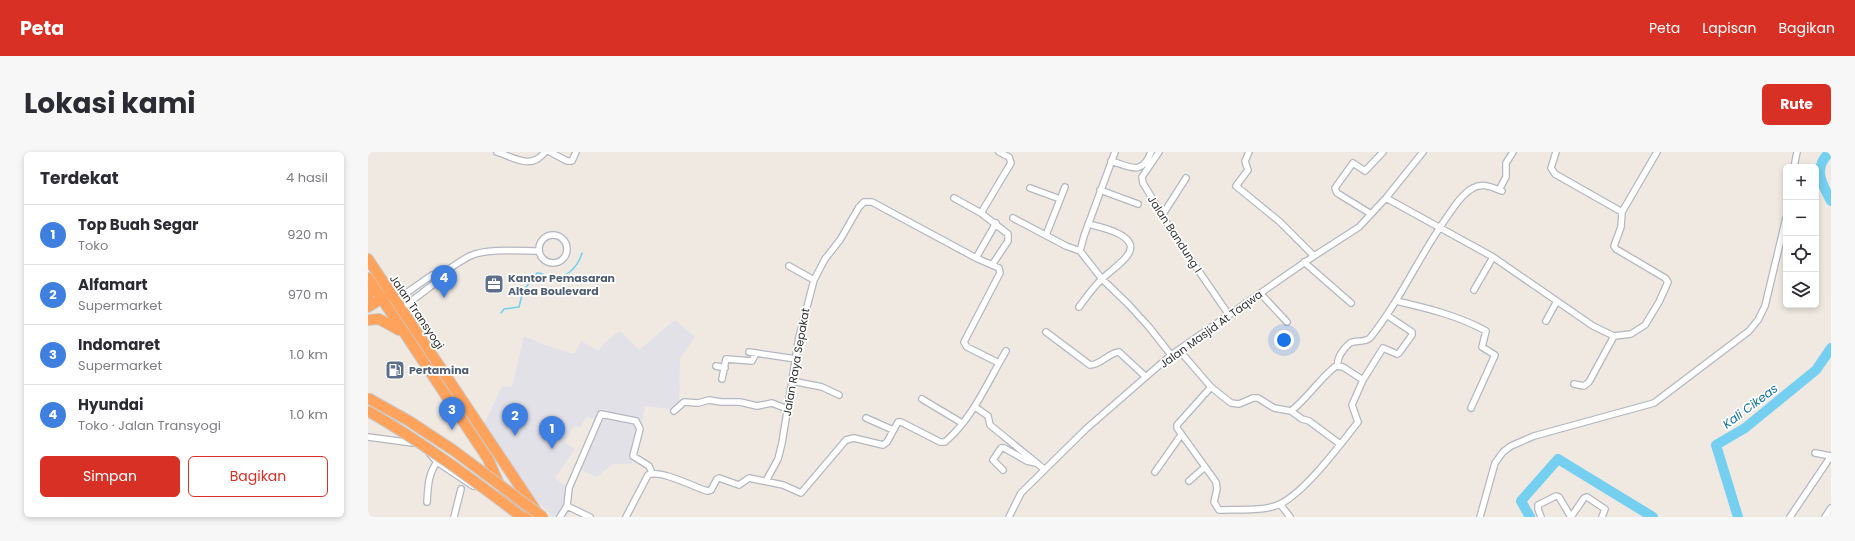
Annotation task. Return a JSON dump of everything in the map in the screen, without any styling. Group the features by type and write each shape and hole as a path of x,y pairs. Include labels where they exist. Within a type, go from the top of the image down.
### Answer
{"highway":[{"name":"Jalan Transyogi","path":"368,259 391,302 496,450 511,476 542,517"},
{"name":"Jalan Transyogi","path":"368,278 391,302 402,332 488,459 499,484 527,517"},
{"path":"368,285 368,300"},
{"path":"368,307 391,302"},
{"path":"368,320 391,302"},
{"path":"368,320 379,319 402,332"},
{"path":"368,398 409,421 453,450 542,517"},
{"path":"368,411 446,460 527,517"}],"street":[{"path":"497,152 524,162 534,162 540,159 545,152"},
{"path":"550,152 567,161 572,161 576,152"},
{"path":"981,213 1011,163 1010,158 999,152"},
{"path":"1080,251 1088,224 1114,152"},
{"path":"1111,161 1136,169 1142,168 1148,162 1151,152"},
{"name":"Jalan Bandung I","path":"1159,152 1142,176 1142,180 1176,238 1229,314"},
{"path":"1249,152 1245,161 1248,167 1248,172 1237,187 1280,222 1314,256"},
{"path":"1371,214 1337,193 1335,188 1353,163 1365,171 1383,152"},
{"name":"Jalan Masjid At Taqwa","path":"1009,517 1021,493 1086,429 1171,355 1304,262 1340,241 1359,227 1386,198 1423,152"},
{"path":"1338,366 1337,363 1340,355 1351,343 1366,341 1388,316 1440,227 1461,198 1474,188 1484,185 1501,190 1506,177 1506,163 1513,152"},
{"path":"1556,152 1551,168 1554,174 1622,212"},
{"path":"1386,198 1493,257 1593,326 1614,336 1631,334 1645,325 1659,302 1668,282 1665,278 1616,249 1614,246 1621,227 1622,212 1657,152"},
{"path":"1795,164 1797,152"},
{"path":"1163,214 1186,178"},
{"path":"1046,235 1065,187"},
{"path":"1030,188 1060,199"},
{"path":"1100,190 1138,204"},
{"path":"954,198 981,213 996,223 1008,234 1009,237 992,265"},
{"name":"Jalan Raya Sepakat","path":"766,481 778,460 806,308 814,280 825,259 840,240 859,207 864,202 872,202 976,258"},
{"path":"1013,218 1080,251 1102,279 1138,315 1171,355"},
{"path":"996,223 976,258 998,268 1000,273 964,342 967,347 999,363"},
{"path":"1079,307 1102,279 1126,257 1131,246 1128,240 1110,230 1088,224"},
{"path":"1480,517 1495,463 1503,452 1511,446 1534,436 1648,405 1749,331 1758,320 1765,306 1783,231"},
{"path":"550,235 557,235 563,238 568,246 566,255 560,261 551,263 543,259 539,251 540,244 544,238 550,235"},
{"path":"391,302 435,283 439,275 471,255 489,252 539,251"},
{"path":"1474,290 1493,257"},
{"path":"1304,262 1351,303"},
{"path":"789,266 814,280"},
{"path":"391,302 432,275 439,275"},
{"path":"1260,293 1287,322"},
{"path":"1396,301 1428,309 1486,331 1482,348 1495,355 1471,408"},
{"path":"1546,321 1557,302"},
{"path":"1211,388 1177,425 1177,428 1216,482 1217,489 1214,502 1219,510 1264,508 1280,504 1301,489 1358,422 1352,405 1363,380 1383,348 1397,354 1412,335 1412,332 1409,329 1388,316"},
{"path":"1046,332 1090,365 1094,365 1117,352 1124,355 1146,377"},
{"path":"1574,384 1584,386 1589,382 1614,336"},
{"path":"1179,350 1211,388 1231,403 1239,404 1253,398 1258,398 1274,408 1291,411 1302,419 1309,421 1340,444"},
{"path":"626,517 648,475 652,473 674,478 707,491 711,490 719,478 739,485 749,478 766,481 801,493 846,440 854,438 883,444 886,442 898,422 901,422 940,442 945,442 975,407 1006,351"},
{"path":"749,352 796,359"},
{"path":"722,379 727,358 752,361 756,353"},
{"path":"716,366 724,368"},
{"path":"1338,366 1363,380"},
{"path":"1291,411 1301,404 1330,372 1338,366"},
{"path":"792,381 822,387 839,395"},
{"path":"922,399 962,423"},
{"path":"674,411 684,402 698,403 709,400 721,402 740,402 757,406 772,403 787,409"},
{"path":"975,407 988,416 990,425 1044,469"},
{"path":"560,517 567,507 569,488 600,414 636,421 640,429 633,456 649,466 652,473"},
{"path":"866,418 893,430"},
{"path":"1155,472 1181,435"},
{"path":"368,437 411,441 428,452 437,462 477,488 505,502 517,504"},
{"path":"1003,470 993,460 1001,448 1008,448 1027,461 1038,464"},
{"path":"1790,517 1831,456 1815,453"},
{"path":"427,502 429,478 437,462"},
{"path":"1189,481 1205,467"},
{"path":"454,517 461,489"},
{"path":"1541,517 1538,506 1556,496 1559,497 1571,517 1584,498 1588,497 1605,510 1602,517"},
{"path":"1280,504 1290,517"},
{"path":"567,507 590,517"},
{"path":"1825,517 1831,508"}],"shaded area":[{"path":"675,320 695,337 680,358 679,410 645,406 636,456 631,464 613,464 596,477 576,467 598,419 586,417 581,427 574,426 565,443 575,449 555,478 570,489 563,517 553,517 531,495 484,425 502,386 512,387 524,336 545,345 574,354 581,341 598,351 610,338 620,331 639,350"}],"waterway":[{"name":"Kali Cikeas","path":"1830,152 1821,164 1820,176 1831,201"},
{"path":"501,313 504,309 519,307 523,291 537,273 555,278 565,275 574,268 582,253"},
{"name":"Kali Cikeas","path":"1738,517 1716,445 1745,428 1816,370 1831,348"},
{"name":"Kali Cikeas","path":"1530,517 1521,501 1558,459 1653,517"}],"place":[{"name":"Kantor Pemasaran Altea Boulevard","path":"494,284"},
{"name":"Hyundai","path":"444,298"},
{"name":"Pertamina","path":"395,370"},
{"name":"Indomaret","path":"452,430"},
{"name":"Alfamart","path":"515,436"},
{"name":"Top Buah Segar","path":"552,449"}]}
